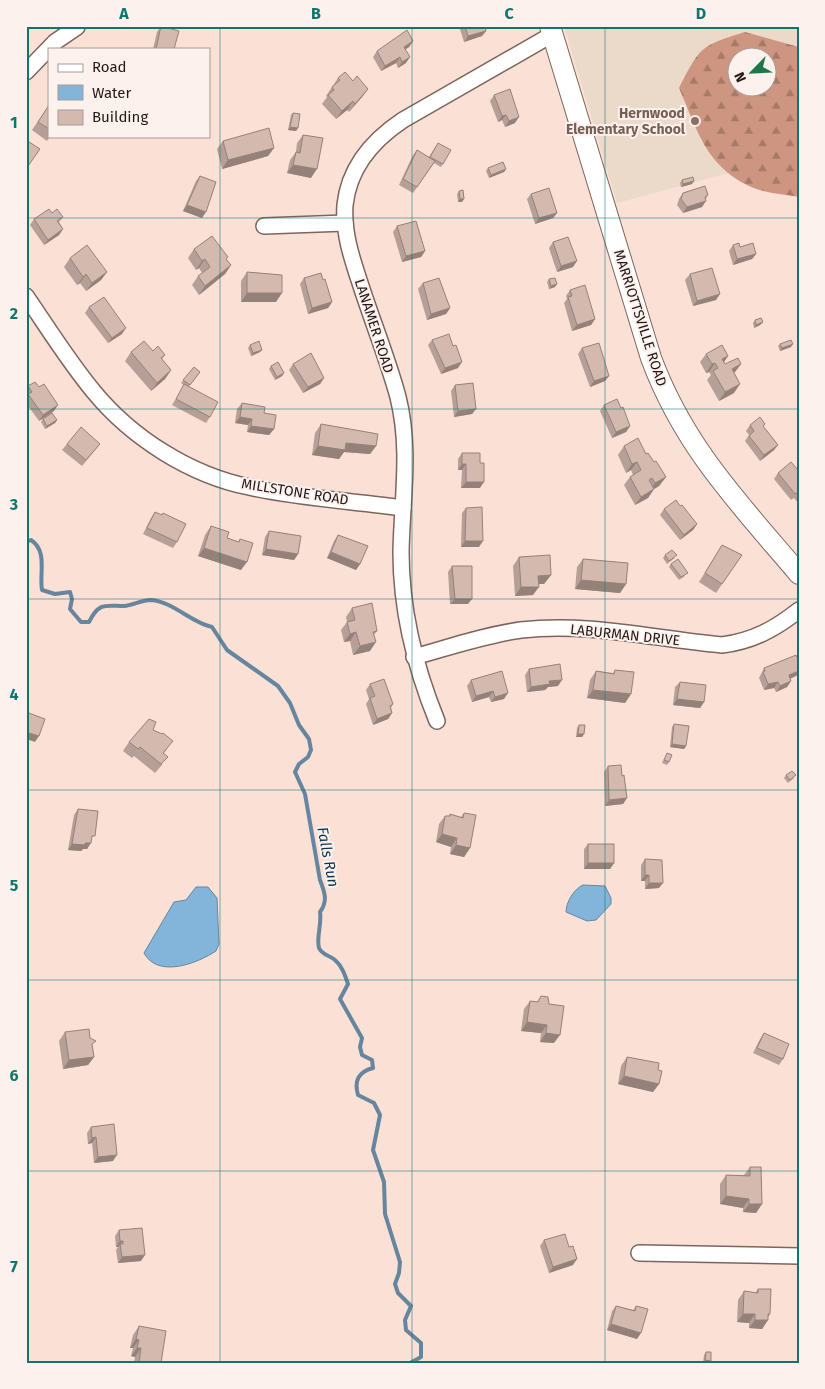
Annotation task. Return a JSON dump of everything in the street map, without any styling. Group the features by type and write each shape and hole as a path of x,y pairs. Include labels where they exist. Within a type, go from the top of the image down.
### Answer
{"main road":[{"name":"MARRIOTTSVILLE ROAD","path":"552,30 651,358 665,394 687,434 706,462 799,574"}],"street":[{"path":"49,48 77,27"},
{"name":"LANAMER ROAD","path":"438,721 414,657 402,588 403,508 406,463 404,431 398,397 349,250 345,223 346,203 356,168 369,149 383,134 402,120 552,30"},
{"path":"26,72 48,49"},
{"path":"264,226 345,223"},
{"name":"MILLSTONE ROAD","path":"26,296 94,392 115,414 163,452 220,479 250,487 403,508"},
{"name":"LABURMAN DRIVE","path":"414,657 487,637 549,629 602,630 722,645 742,642 779,625 799,610"},
{"path":"640,1253 799,1256"}],"shaded area":[{"name":"Hernwood Elementary School","path":"564,26 799,26 799,154 617,203"}],"green space":[{"path":"745,32 799,47 799,197 760,190 734,177 712,157 697,131 679,88 692,64 703,50 719,41"}],"water":[{"path":"583,885 605,886 611,898 611,904 596,920 587,921 566,912 571,896"},
{"path":"196,887 208,887 217,898 219,944 216,951 189,964 178,966 168,967 150,961 144,953 174,902 186,900"}],"building":[{"path":"161,26 179,31 174,48 156,48"},
{"path":"465,26 485,26 486,31 468,36"},
{"path":"407,30 413,41 404,47 410,57 402,62 400,57 385,66 377,51"},
{"path":"345,72 353,81 357,76 368,89 355,104 353,101 342,111 328,95 334,90 332,87 340,80 338,78"},
{"path":"510,89 519,117 509,121 506,115 502,116 494,95"},
{"path":"48,107 48,128 38,122"},
{"path":"293,113 300,114 298,128 290,127"},
{"path":"269,128 274,148 228,160 223,141"},
{"path":"303,135 323,138 317,169 293,165 296,152 300,153"},
{"path":"26,140 40,149 26,169"},
{"path":"438,143 451,150 443,164 430,157"},
{"path":"417,150 435,161 417,187 403,179"},
{"path":"503,162 506,169 491,175 488,168"},
{"path":"200,176 216,182 206,212 187,205"},
{"path":"693,177 694,181 683,184 682,180"},
{"path":"705,186 708,195 705,197 706,201 687,207 681,199 683,193"},
{"path":"549,188 557,213 539,218 531,194"},
{"path":"463,190 464,199 460,199 459,191"},
{"path":"49,209 52,213 57,209 63,217 57,221 63,229 48,240 34,219"},
{"path":"416,221 425,251 406,256 397,226"},
{"path":"212,236 228,257 226,259 231,265 205,286 198,276 210,267 205,259 202,261 194,249"},
{"path":"568,237 577,261 561,266 553,242"},
{"path":"739,243 740,247 753,243 756,254 737,259 733,245"},
{"path":"87,245 107,272 92,283 86,274 83,277 70,258"},
{"path":"712,268 720,294 697,301 690,274"},
{"path":"247,272 282,275 282,293 247,293"},
{"path":"321,273 323,280 325,279 332,302 312,308 304,278"},
{"path":"439,278 450,308 431,314 423,283"},
{"path":"555,278 557,284 551,286 549,279"},
{"path":"585,285 595,319 577,325 568,297 572,296 570,290"},
{"path":"104,297 126,328 112,338 89,307"},
{"path":"761,318 763,322 756,325 755,320"},
{"path":"449,334 453,346 456,345 462,362 445,368 432,340"},
{"path":"791,340 793,344 782,348 780,344"},
{"path":"144,341 153,351 158,346 165,355 161,358 171,370 157,383 131,352"},
{"path":"259,341 262,350 253,353 250,345"},
{"path":"599,343 609,376 594,381 582,348"},
{"path":"722,345 728,356 722,359 725,364 738,358 741,364 732,369 740,384 725,392 713,371 718,368 715,363 712,364 706,354"},
{"path":"311,353 324,378 308,387 293,364"},
{"path":"278,362 284,373 277,377 271,366"},
{"path":"194,367 200,372 190,385 183,380"},
{"path":"35,382 39,387 44,384 58,405 43,415 28,394 32,392 28,386"},
{"path":"473,383 476,409 458,411 455,385"},
{"path":"184,384 218,402 210,417 176,399"},
{"path":"617,399 621,408 623,407 630,426 616,432 604,405"},
{"path":"242,403 265,407 264,413 276,415 274,429 251,426 252,419 240,417"},
{"path":"52,413 57,420 47,426 43,419"},
{"path":"760,417 765,424 763,426 778,445 764,455 749,436 754,431 750,425"},
{"path":"321,424 378,434 376,446 346,443 345,450 318,446"},
{"path":"81,427 100,444 86,460 67,444"},
{"path":"638,438 646,454 648,453 654,462 656,461 666,477 655,483 652,478 649,480 654,489 641,497 630,477 641,470 637,462 632,464 624,446"},
{"path":"462,453 480,453 480,463 484,463 484,482 466,482 466,464 462,464"},
{"path":"791,462 799,471 799,493 795,494 778,473"},
{"path":"676,500 697,524 684,535 664,509"},
{"path":"482,507 483,541 465,541 466,508"},
{"path":"155,512 162,515 163,513 186,524 177,542 147,528"},
{"path":"211,526 229,532 227,538 239,542 240,539 253,543 247,562 204,548"},
{"path":"269,531 301,536 298,554 266,549"},
{"path":"338,535 368,546 360,564 331,552"},
{"path":"722,545 742,555 722,584 705,573"},
{"path":"672,550 677,555 669,561 665,555"},
{"path":"550,555 551,575 538,576 539,587 521,587 519,557"},
{"path":"583,559 628,563 626,584 581,580"},
{"path":"678,559 688,573 681,577 671,564"},
{"path":"452,566 472,566 472,599 455,599"},
{"path":"372,603 377,631 373,632 376,642 360,646 356,632 350,634 347,622 355,620 352,608"},
{"path":"796,655 799,662 799,671 789,675 791,681 780,686 778,682 768,684 763,672 765,671 764,668"},
{"path":"560,664 562,680 549,681 550,684 531,687 529,669"},
{"path":"615,670 634,672 631,694 593,690 596,671 614,674"},
{"path":"502,671 508,693 495,697 493,691 476,696 471,680"},
{"path":"384,679 393,704 390,706 392,713 377,719 370,698 375,696 370,684"},
{"path":"680,682 706,685 704,702 677,699"},
{"path":"26,712 45,719 39,736 26,732"},
{"path":"149,719 156,722 153,730 163,733 173,741 163,753 168,757 161,764 140,747 138,749 129,742"},
{"path":"674,724 689,726 686,746 672,744"},
{"path":"579,725 585,725 584,734 578,734"},
{"path":"667,753 672,755 669,762 664,760"},
{"path":"621,765 627,798 609,800 608,766"},
{"path":"792,771 796,775 790,780 786,775"},
{"path":"78,809 98,811 95,836 92,836 91,843 85,843 85,845 72,844"},
{"path":"464,813 476,815 470,848 456,845 457,838 442,834 445,816 450,816 450,814 463,818"},
{"path":"588,844 614,844 614,863 588,863"},
{"path":"645,859 662,860 663,883 649,883 649,875 645,875"},
{"path":"541,996 548,997 549,1004 564,1006 560,1035 546,1033 547,1025 527,1022 530,1001 538,1002"},
{"path":"89,1029 90,1038 96,1041 92,1044 94,1057 69,1060 65,1032"},
{"path":"764,1033 789,1044 783,1059 757,1048"},
{"path":"627,1057 659,1063 658,1070 662,1071 659,1084 624,1076"},
{"path":"114,1124 117,1155 98,1157 96,1137 92,1138 91,1127"},
{"path":"750,1167 761,1167 762,1204 749,1204 749,1199 726,1196 726,1175 750,1176"},
{"path":"142,1228 145,1255 122,1257 120,1244 123,1244 123,1241 120,1241 119,1230"},
{"path":"565,1234 569,1247 573,1246 577,1259 553,1267 544,1240"},
{"path":"758,1289 771,1289 768,1320 755,1320 755,1314 743,1314 744,1291 758,1293"},
{"path":"616,1306 635,1311 636,1306 648,1309 641,1333 611,1324"},
{"path":"139,1326 166,1331 161,1363 139,1363 141,1348 137,1348 139,1340 136,1339"},
{"path":"706,1352 711,1352 711,1361 705,1360"}],"waterway":[{"name":"Falls Run","path":"26,542 31,540 39,550 42,563 42,590 55,594 70,592 72,599 70,609 81,622 89,622 96,611 103,606 124,606 151,600 167,604 196,621 212,627 227,650 278,686 290,703 299,725 309,739 311,750 308,757 299,764 295,772 305,794 320,880 325,897 320,912 318,944 322,952 335,960 343,971 348,984 340,999 362,1038 360,1047 362,1055 372,1060 373,1068 364,1072 358,1078 357,1090 358,1095 374,1103 380,1115 373,1150 384,1182 385,1214 400,1262 395,1284 398,1293 411,1306 405,1320 406,1330 421,1343 421,1357 410,1363"}],"place":[{"name":"Hernwood Elementary School","path":"695,121"}]}
